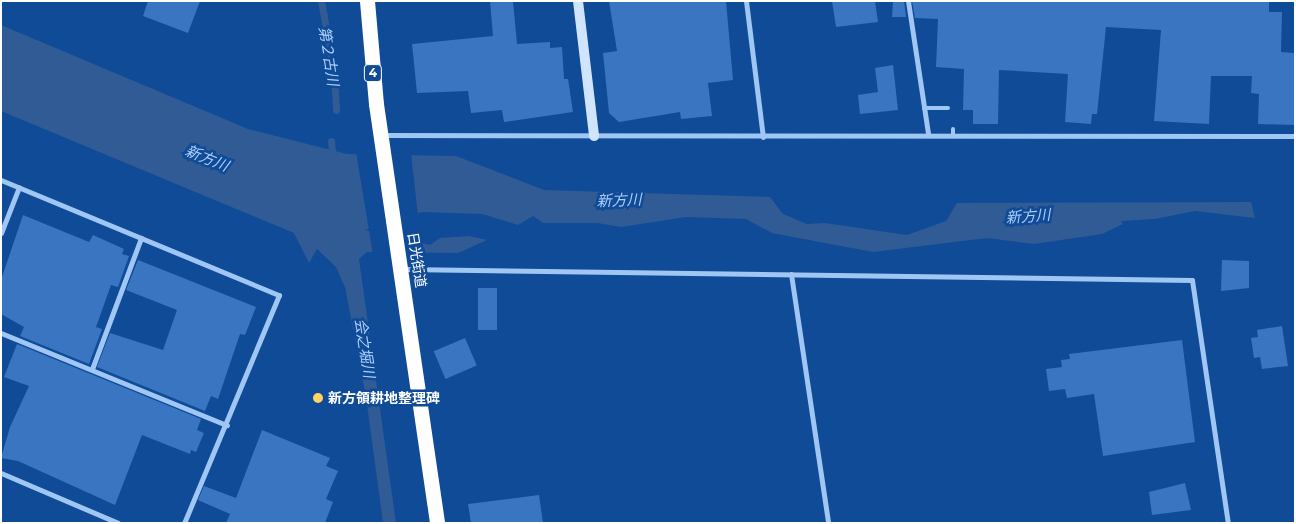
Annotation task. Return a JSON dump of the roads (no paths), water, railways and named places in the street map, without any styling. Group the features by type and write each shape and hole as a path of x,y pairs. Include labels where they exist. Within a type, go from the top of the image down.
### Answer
{"highway":[{"name":"日光街道","path":"368,1 382,139 402,265 437,523"}],"street":[{"path":"578,1 594,136"},
{"path":"746,1 764,137"},
{"path":"908,1 928,134"},
{"path":"382,139 594,136 764,137 953,132 1295,136"},
{"path":"1,180 279,295 227,425 184,523"},
{"path":"1,233 20,187"},
{"path":"92,369 141,238"},
{"path":"402,265 791,274 1192,280 1228,523"},
{"path":"791,274 828,523"},
{"path":"1,333 227,425"},
{"path":"1,474 118,523"}],"lane":[{"path":"924,108 947,108 946,102"}],"water":[{"path":"1,25 248,129 347,154 456,156 544,190 770,197 783,214 807,224 825,223 907,235 946,221 957,203 1251,202 1255,218 1195,211 1155,219 1121,221 1123,224 1102,234 1034,244 987,238 873,252 772,233 746,219 686,217 621,227 597,223 543,223 533,216 518,225 482,214 422,212 365,230 430,245 440,238 469,236 487,240 458,253 367,252 359,259 396,523 383,523 366,397 345,287 336,267 317,249 309,263 294,233 1,111"}],"waterway":[{"name":"第２古川","path":"321,1 334,71 336,110"},
{"path":"331,141 333,160"}],"place":[{"name":"新方領耕地整理碑","path":"318,398"}],"water label":[{"name":"新方川","path":"207,158"},
{"name":"新方川","path":"619,200"},
{"name":"新方川","path":"1028,216"},
{"name":"会之堀川","path":"365,348"}]}
